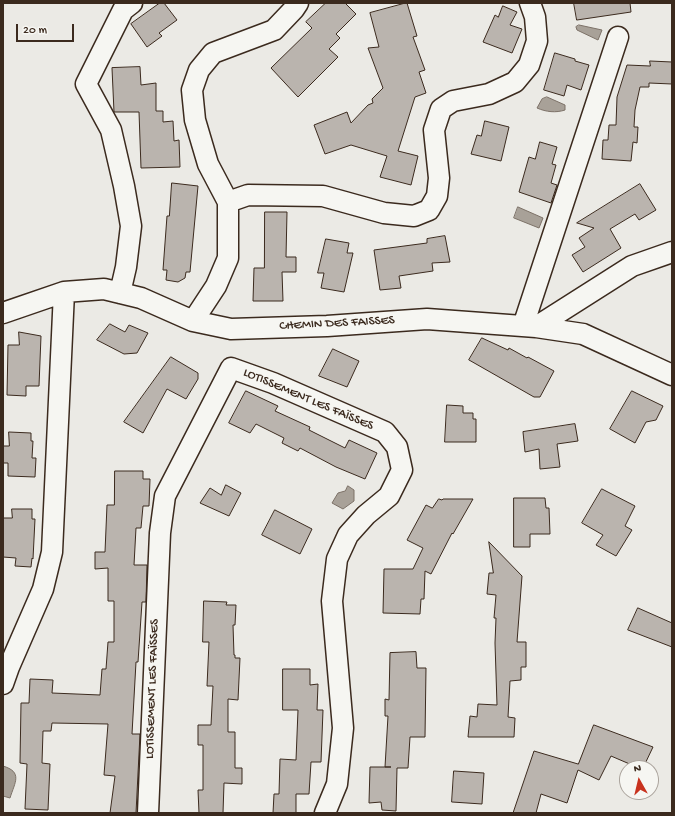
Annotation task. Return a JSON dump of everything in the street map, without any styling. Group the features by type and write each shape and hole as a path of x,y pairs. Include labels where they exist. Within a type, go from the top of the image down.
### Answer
{"street":[{"path":"120,293 126,267 130,226 124,186 111,130 86,84 123,10 132,3"},
{"path":"193,320 216,286 228,258 228,202 208,164 195,120 192,90 196,77 199,70 213,54 274,30 298,3"},
{"path":"228,202 248,195 323,196 384,213 414,216 429,210 437,196 440,178 434,130 441,109 453,101 489,94 515,82 529,65 537,41 535,17 530,3"},
{"path":"530,327 618,37"},
{"path":"530,327 632,266 672,252"},
{"name":"CHEMIN DES FAISSES","path":"3,312 64,292 104,289 141,298 193,320 231,329 327,326 427,319 530,327 583,334 672,375"},
{"path":"3,684 43,589 52,552 64,292"},
{"name":"LOTISSEMENT LES FAÏSSES","path":"148,813 160,533 165,496 231,368 273,383 385,432 397,447 402,470 389,496 366,515 348,535 337,559 332,601 343,728 337,784 325,813"}],"shaded area":[{"path":"579,25 602,30 598,40 577,30 576,27"},
{"path":"547,97 565,105 565,110 551,112 537,108 542,99"},
{"path":"518,207 543,218 539,228 514,218"},
{"path":"348,486 354,490 354,501 343,509 332,503 338,493 345,491"},
{"path":"3,766 13,771 16,778 10,798 3,796"}],"building":[{"path":"160,3 164,3 177,20 159,33 162,36 147,47 131,24"},
{"path":"326,3 345,3 356,14 336,34 340,38 329,49 338,57 298,97 271,68 312,28 306,22"},
{"path":"407,3 417,36 413,37 425,70 419,72 426,93 415,97 398,151 418,156 411,185 380,177 387,156 351,145 325,154 314,125 347,112 351,123 368,105 373,103 372,99 383,88 368,48 379,47 370,13"},
{"path":"574,3 630,3 631,12 577,20"},
{"path":"503,6 517,12 510,25 522,29 512,53 483,42 495,15 498,17"},
{"path":"555,53 589,65 581,90 567,85 564,96 544,90"},
{"path":"650,61 672,62 672,84 649,83 649,87 640,87 635,110 634,127 638,127 637,143 633,142 631,161 602,159 603,140 608,140 609,125 616,125 617,97 627,65 650,66"},
{"path":"140,67 141,85 156,83 156,111 163,111 163,122 173,121 174,141 179,140 180,167 141,168 139,112 114,112 112,68"},
{"path":"485,121 509,127 501,161 471,154 477,135 481,136"},
{"path":"540,142 557,147 552,164 556,165 551,183 557,185 551,203 519,192 529,157 535,159"},
{"path":"172,183 198,186 190,272 186,272 185,278 178,282 166,280 167,270 163,270 167,216 169,216"},
{"path":"640,184 656,210 639,220 635,214 610,229 621,248 583,272 572,255 585,247 579,238 594,228 577,223"},
{"path":"265,212 287,212 286,257 296,257 296,272 282,272 283,301 253,301 254,268 264,268"},
{"path":"445,236 450,262 432,263 433,271 399,276 401,288 380,290 374,250 427,243 427,239"},
{"path":"326,239 349,243 347,253 353,253 344,292 321,288 324,273 318,273"},
{"path":"110,324 125,332 129,325 148,333 137,353 124,354 97,340"},
{"path":"19,332 41,336 39,386 26,386 26,396 7,395 8,345 19,345"},
{"path":"482,338 508,350 509,348 554,371 540,397 534,397 469,360"},
{"path":"333,349 359,361 347,387 319,376"},
{"path":"171,357 198,373 198,379 186,399 167,389 143,433 124,422"},
{"path":"246,391 278,406 275,411 310,427 309,430 345,448 349,440 377,453 365,479 336,467 300,448 298,451 282,443 284,438 256,424 250,433 229,423"},
{"path":"632,391 663,406 656,420 646,422 635,443 610,429"},
{"path":"447,405 463,406 463,413 473,413 473,419 476,419 476,442 445,442"},
{"path":"575,424 578,441 557,444 560,467 540,469 539,449 525,452 523,432"},
{"path":"9,432 31,433 31,441 33,441 32,458 36,458 35,477 8,476 8,463 3,463 3,446 9,446"},
{"path":"115,471 143,471 143,479 150,479 149,506 143,506 141,528 136,528 134,565 147,565 146,602 142,602 138,662 136,662 132,734 140,734 136,813 110,813 115,776 104,775 108,724 52,723 51,731 43,731 42,763 50,764 48,810 25,809 27,764 20,763 21,703 29,703 30,679 53,680 52,693 100,695 102,669 106,669 108,642 114,642 114,601 108,601 108,568 95,569 95,552 105,552 107,505 114,505"},
{"path":"226,485 241,493 229,516 200,503 210,488 221,495"},
{"path":"602,489 635,506 625,526 632,530 616,556 596,545 603,535 582,523"},
{"path":"514,498 545,498 546,508 549,508 550,534 530,534 530,547 514,547"},
{"path":"439,499 473,499 453,534 452,533 431,574 425,571 424,599 421,599 420,614 383,613 384,569 413,569 423,548 407,540 426,505 432,508"},
{"path":"12,509 32,509 32,519 35,519 33,559 32,558 31,567 15,566 16,558 3,557 3,518 12,518"},
{"path":"275,510 312,529 300,554 262,535"},
{"path":"489,542 522,576 517,642 526,642 526,667 521,667 521,680 510,681 508,717 515,718 514,737 468,737 470,716 477,717 478,704 497,705 495,643 496,618 494,618 496,595 487,594 489,573 493,573"},
{"path":"204,601 227,602 226,605 236,605 235,625 233,625 234,655 235,658 240,658 238,700 228,699 228,732 235,732 235,768 242,768 242,784 224,783 223,813 199,813 198,790 203,790 203,745 198,745 198,725 211,725 213,686 207,686 209,642 203,642"},
{"path":"638,608 672,623 672,647 628,630"},
{"path":"416,652 417,668 426,668 425,737 410,737 408,768 397,768 396,811 382,810 381,802 369,803 370,767 385,767 388,716 385,716 385,699 389,700 390,653"},
{"path":"283,669 310,669 310,685 318,684 317,710 323,710 321,762 311,762 309,794 296,794 296,813 273,813 274,794 279,794 280,759 296,760 298,710 283,710"},
{"path":"594,725 653,747 647,760 620,760 611,756 599,780 578,770 567,803 541,794 536,813 513,813 534,751 578,764"},
{"path":"454,771 484,773 482,804 452,802"}]}
